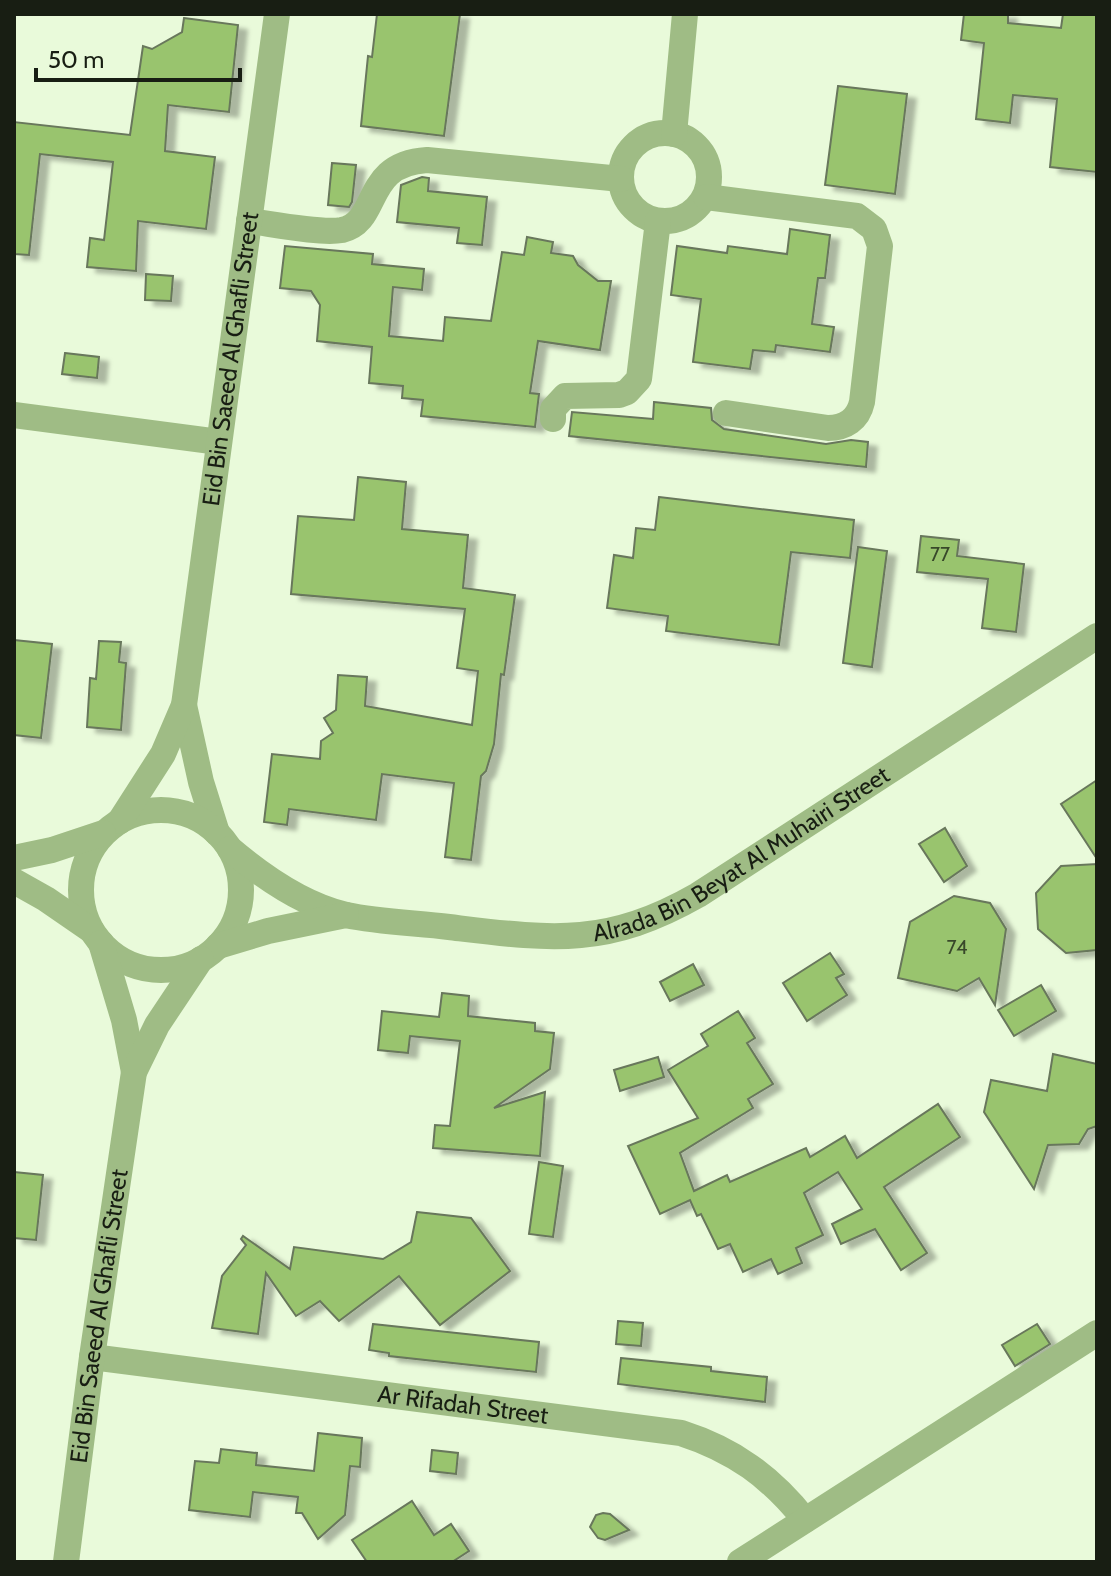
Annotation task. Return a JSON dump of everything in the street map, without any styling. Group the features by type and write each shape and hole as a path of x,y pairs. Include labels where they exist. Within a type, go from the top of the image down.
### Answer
{"street":[{"name":"Eid Bin Saeed Al Ghafli Street","path":"111,827 163,754 184,705 277,14"},
{"path":"674,134 685,14"},
{"path":"660,133 674,134 698,147 710,171 710,184 699,207 681,219 658,221 645,217 633,208 625,197 621,179 626,156 635,145 660,133"},
{"path":"249,221 341,230 359,220 388,173 413,161 621,179"},
{"path":"706,197 857,216 874,229 880,246 862,402 853,420 837,428 828,428 726,413"},
{"path":"553,419 553,409 565,396 619,395 627,392 639,379 658,221"},
{"path":"14,415 219,442"},
{"name":"Alrada Bin Beyat Al Muhairi Street","path":"210,952 268,931 346,915 558,937 617,930 645,922 698,895 1097,636"},
{"name":"Eid Bin Saeed Al Ghafli Street","path":"184,705 198,770 223,841"},
{"path":"14,858 65,847 139,812 181,812 200,820 223,841 238,868 240,900 231,929 210,952 176,968 148,969 130,964 46,899 14,881"},
{"path":"96,937 83,911 80,891 83,870 91,851 111,827"},
{"name":"Alrada Bin Beyat Al Muhairi Street","path":"223,841 284,888 346,915"},
{"name":"Eid Bin Saeed Al Ghafli Street","path":"96,937 124,1020 134,1072"},
{"name":"Eid Bin Saeed Al Ghafli Street","path":"66,1562 92,1357 134,1072 170,1002 210,952"},
{"path":"740,1562 1097,1333"},
{"name":"Ar Rifadah Street","path":"92,1357 681,1433 729,1452 751,1466 771,1481 805,1520"}],"building":[{"path":"377,14 460,14 444,136 361,126 368,56 372,57"},
{"path":"964,14 1008,14 1008,23 1061,28 1063,14 1097,14 1097,172 1050,167 1057,99 1013,95 1010,123 976,119 984,43 961,40"},
{"path":"184,18 238,25 229,112 168,105 165,151 215,157 206,229 138,221 136,271 87,267 90,238 104,240 113,162 40,154 29,255 14,254 14,122 130,135 143,46 152,49 182,32"},
{"path":"838,86 907,94 895,194 825,185"},
{"path":"332,163 356,165 349,207 328,205"},
{"path":"422,177 429,178 428,191 487,197 482,245 457,243 459,228 397,222 401,185"},
{"path":"790,229 830,235 825,278 818,278 812,324 834,327 830,352 776,345 775,352 753,350 750,369 693,362 701,299 671,295 677,246 727,253 728,246 787,254"},
{"path":"527,237 553,242 551,253 573,256 578,265 598,281 611,281 600,350 538,341 530,393 539,394 535,427 421,416 423,400 402,398 403,386 369,383 372,347 317,341 320,305 311,291 280,288 285,246 373,254 372,264 424,269 422,290 393,287 389,336 443,341 445,317 491,321 502,252 524,255"},
{"path":"146,274 173,276 171,301 145,300"},
{"path":"65,353 99,357 97,378 62,374"},
{"path":"654,402 711,408 712,420 724,429 826,444 851,440 868,442 866,467 569,436 572,412 653,419"},
{"path":"358,477 406,482 402,529 468,535 463,588 515,595 504,675 501,674 494,744 486,771 481,776 471,860 445,857 454,783 382,774 376,820 289,809 287,825 264,822 272,754 320,759 321,741 333,733 324,718 336,710 338,675 367,677 365,706 472,725 478,671 457,668 465,609 291,594 298,516 354,520"},
{"path":"659,497 854,520 850,558 791,552 779,645 666,631 668,616 607,608 614,555 633,558 636,528 655,530"},
{"path":"921,536 959,540 957,556 1024,564 1016,632 982,628 988,579 917,572"},
{"path":"858,547 887,551 872,667 843,663"},
{"path":"14,640 52,644 41,738 14,735"},
{"path":"99,641 121,642 119,662 126,663 121,730 87,727 90,678 96,679"},
{"path":"1097,780 1097,859 1061,804"},
{"path":"945,828 967,866 944,882 919,844"},
{"path":"1097,864 1097,950 1066,953 1038,929 1036,893 1061,866"},
{"path":"954,896 990,903 1006,929 995,1005 979,978 957,991 898,978 910,922"},
{"path":"830,953 844,974 836,978 847,995 807,1021 783,983"},
{"path":"693,964 704,985 670,1001 660,982"},
{"path":"1041,985 1056,1011 1014,1036 998,1010"},
{"path":"442,993 469,996 468,1016 535,1023 535,1031 554,1033 550,1069 494,1108 545,1092 540,1156 433,1148 435,1125 450,1126 460,1041 410,1036 408,1053 378,1050 382,1011 439,1017"},
{"path":"738,1011 755,1038 747,1043 773,1084 748,1099 753,1108 680,1153 694,1191 727,1175 730,1182 806,1148 810,1157 845,1136 857,1158 938,1104 960,1137 884,1187 927,1253 901,1270 875,1229 841,1244 832,1224 862,1209 838,1172 804,1193 823,1235 796,1248 802,1263 778,1274 771,1259 743,1272 730,1244 718,1249 701,1214 697,1216 690,1200 660,1214 628,1146 698,1118 668,1070 708,1046 701,1034"},
{"path":"1053,1054 1097,1064 1097,1126 1088,1129 1079,1144 1048,1145 1034,1189 984,1112 991,1080 1047,1091"},
{"path":"658,1057 664,1077 620,1091 614,1070"},
{"path":"539,1162 563,1166 553,1237 529,1234"},
{"path":"14,1172 43,1175 36,1240 14,1238"},
{"path":"417,1212 471,1218 510,1271 440,1325 399,1276 339,1321 320,1301 296,1316 266,1273 258,1334 212,1328 222,1276 246,1245 241,1239 243,1236 290,1269 294,1247 383,1259 411,1242"},
{"path":"618,1321 643,1323 641,1346 616,1344"},
{"path":"373,1324 539,1342 536,1372 389,1356 389,1353 369,1350"},
{"path":"1037,1324 1050,1344 1015,1366 1002,1345"},
{"path":"621,1358 711,1367 711,1371 767,1377 765,1402 618,1384"},
{"path":"318,1433 362,1438 360,1467 350,1466 345,1515 318,1539 302,1513 296,1513 298,1497 253,1492 250,1517 189,1510 195,1461 219,1463 221,1449 257,1453 256,1465 314,1471"},
{"path":"432,1450 458,1453 456,1474 430,1471"},
{"path":"412,1501 434,1535 451,1524 469,1551 452,1562 367,1562 352,1540"},
{"path":"610,1514 629,1530 605,1540 598,1538 590,1527 596,1515"}]}
